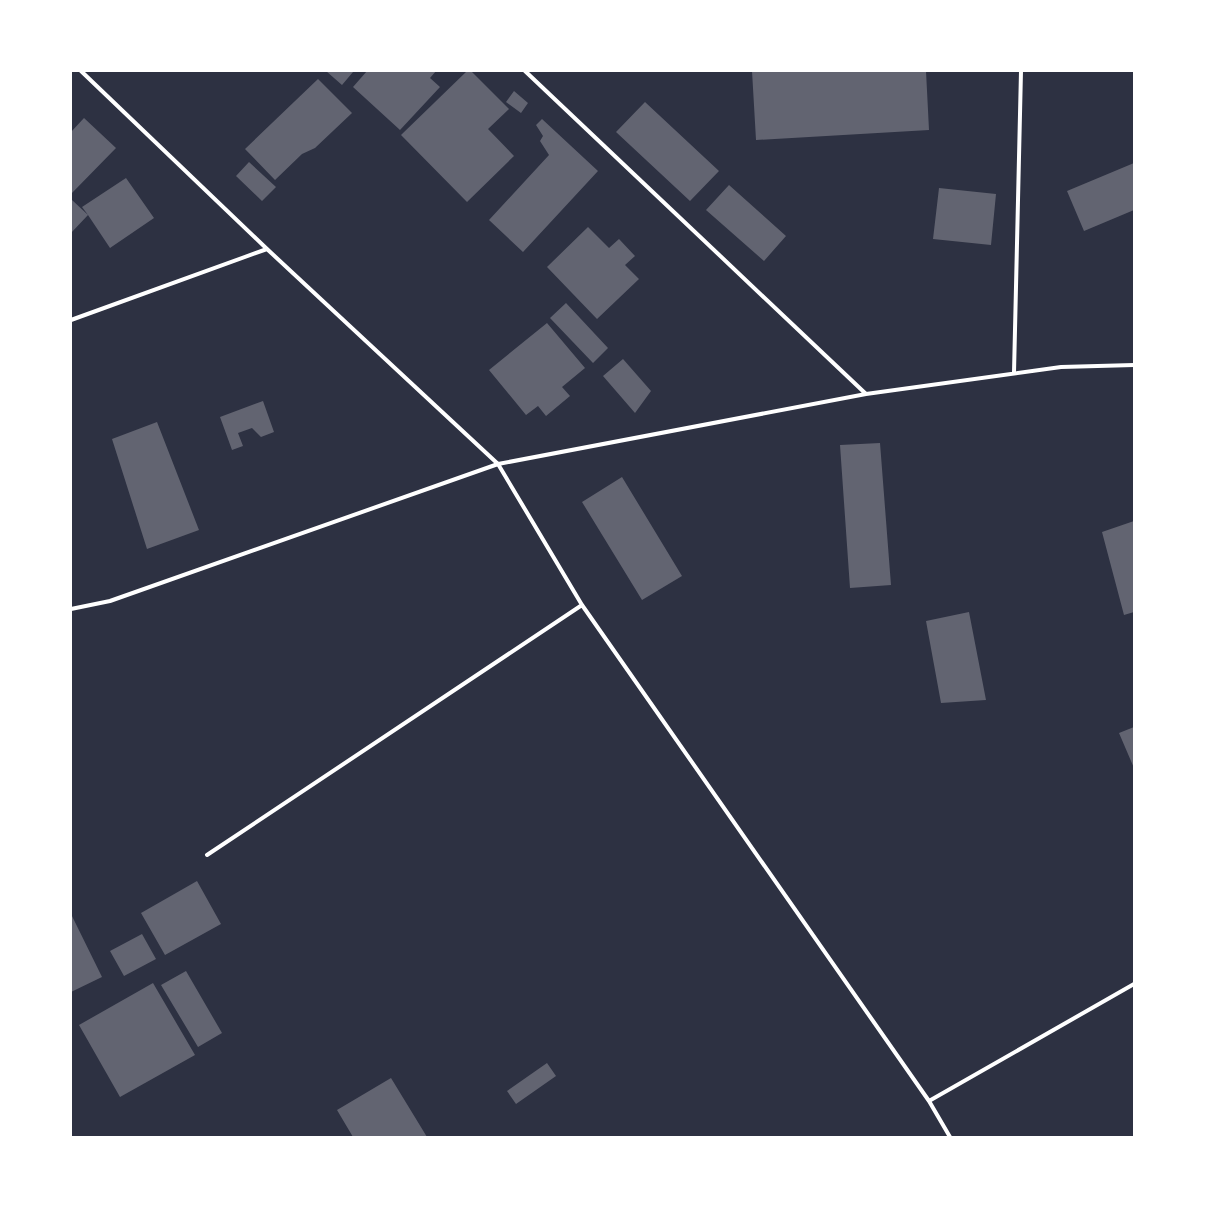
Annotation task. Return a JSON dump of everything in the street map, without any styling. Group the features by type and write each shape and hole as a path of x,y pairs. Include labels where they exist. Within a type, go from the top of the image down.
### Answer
{"street":[{"path":"81,71 267,249 498,464 582,605 928,1101 950,1137"},
{"path":"525,71 866,394"},
{"path":"1014,373 1021,71"},
{"path":"71,320 267,249"},
{"path":"71,609 110,601 498,464 866,394 1061,367 1134,365"},
{"path":"206,855 582,605"},
{"path":"928,1101 1134,984"}],"building":[{"path":"326,71 351,71 353,72 342,85"},
{"path":"367,71 436,71 430,78 440,87 400,130 353,87"},
{"path":"467,71 471,71 509,109 488,129 514,156 467,202 401,135"},
{"path":"752,71 926,71 929,130 756,140"},
{"path":"318,79 352,113 315,148 302,154 275,180 245,149"},
{"path":"514,91 528,103 521,113 506,102"},
{"path":"645,102 719,171 690,201 616,132"},
{"path":"84,118 116,148 71,194 71,132"},
{"path":"542,119 598,171 523,252 489,220 549,155 540,141 543,136 536,125"},
{"path":"249,162 276,187 262,201 236,176"},
{"path":"1134,163 1134,210 1084,231 1067,191"},
{"path":"126,178 154,218 110,248 82,207"},
{"path":"729,185 786,236 764,261 706,210"},
{"path":"939,188 996,194 991,245 933,239"},
{"path":"71,199 88,215 71,233"},
{"path":"588,227 609,248 619,239 635,256 625,265 639,279 597,319 547,267"},
{"path":"566,303 608,348 593,363 550,318"},
{"path":"547,323 585,368 562,387 570,396 546,416 538,406 526,415 489,370"},
{"path":"623,359 651,391 635,413 603,376"},
{"path":"263,401 274,432 261,437 252,428 238,433 243,446 232,450 220,417"},
{"path":"157,422 199,530 147,549 112,439"},
{"path":"880,443 891,585 850,588 840,445"},
{"path":"622,477 682,576 642,600 582,502"},
{"path":"1134,521 1134,612 1124,615 1102,532"},
{"path":"969,612 986,700 941,703 926,621"},
{"path":"1134,727 1134,768 1119,733"},
{"path":"197,881 221,924 165,955 141,913"},
{"path":"71,914 102,977 71,992"},
{"path":"142,934 156,959 124,976 110,951"},
{"path":"186,971 222,1033 198,1047 161,985"},
{"path":"153,983 195,1055 120,1097 79,1025"},
{"path":"547,1063 556,1076 516,1104 507,1091"},
{"path":"391,1078 427,1137 353,1137 337,1110"}]}
